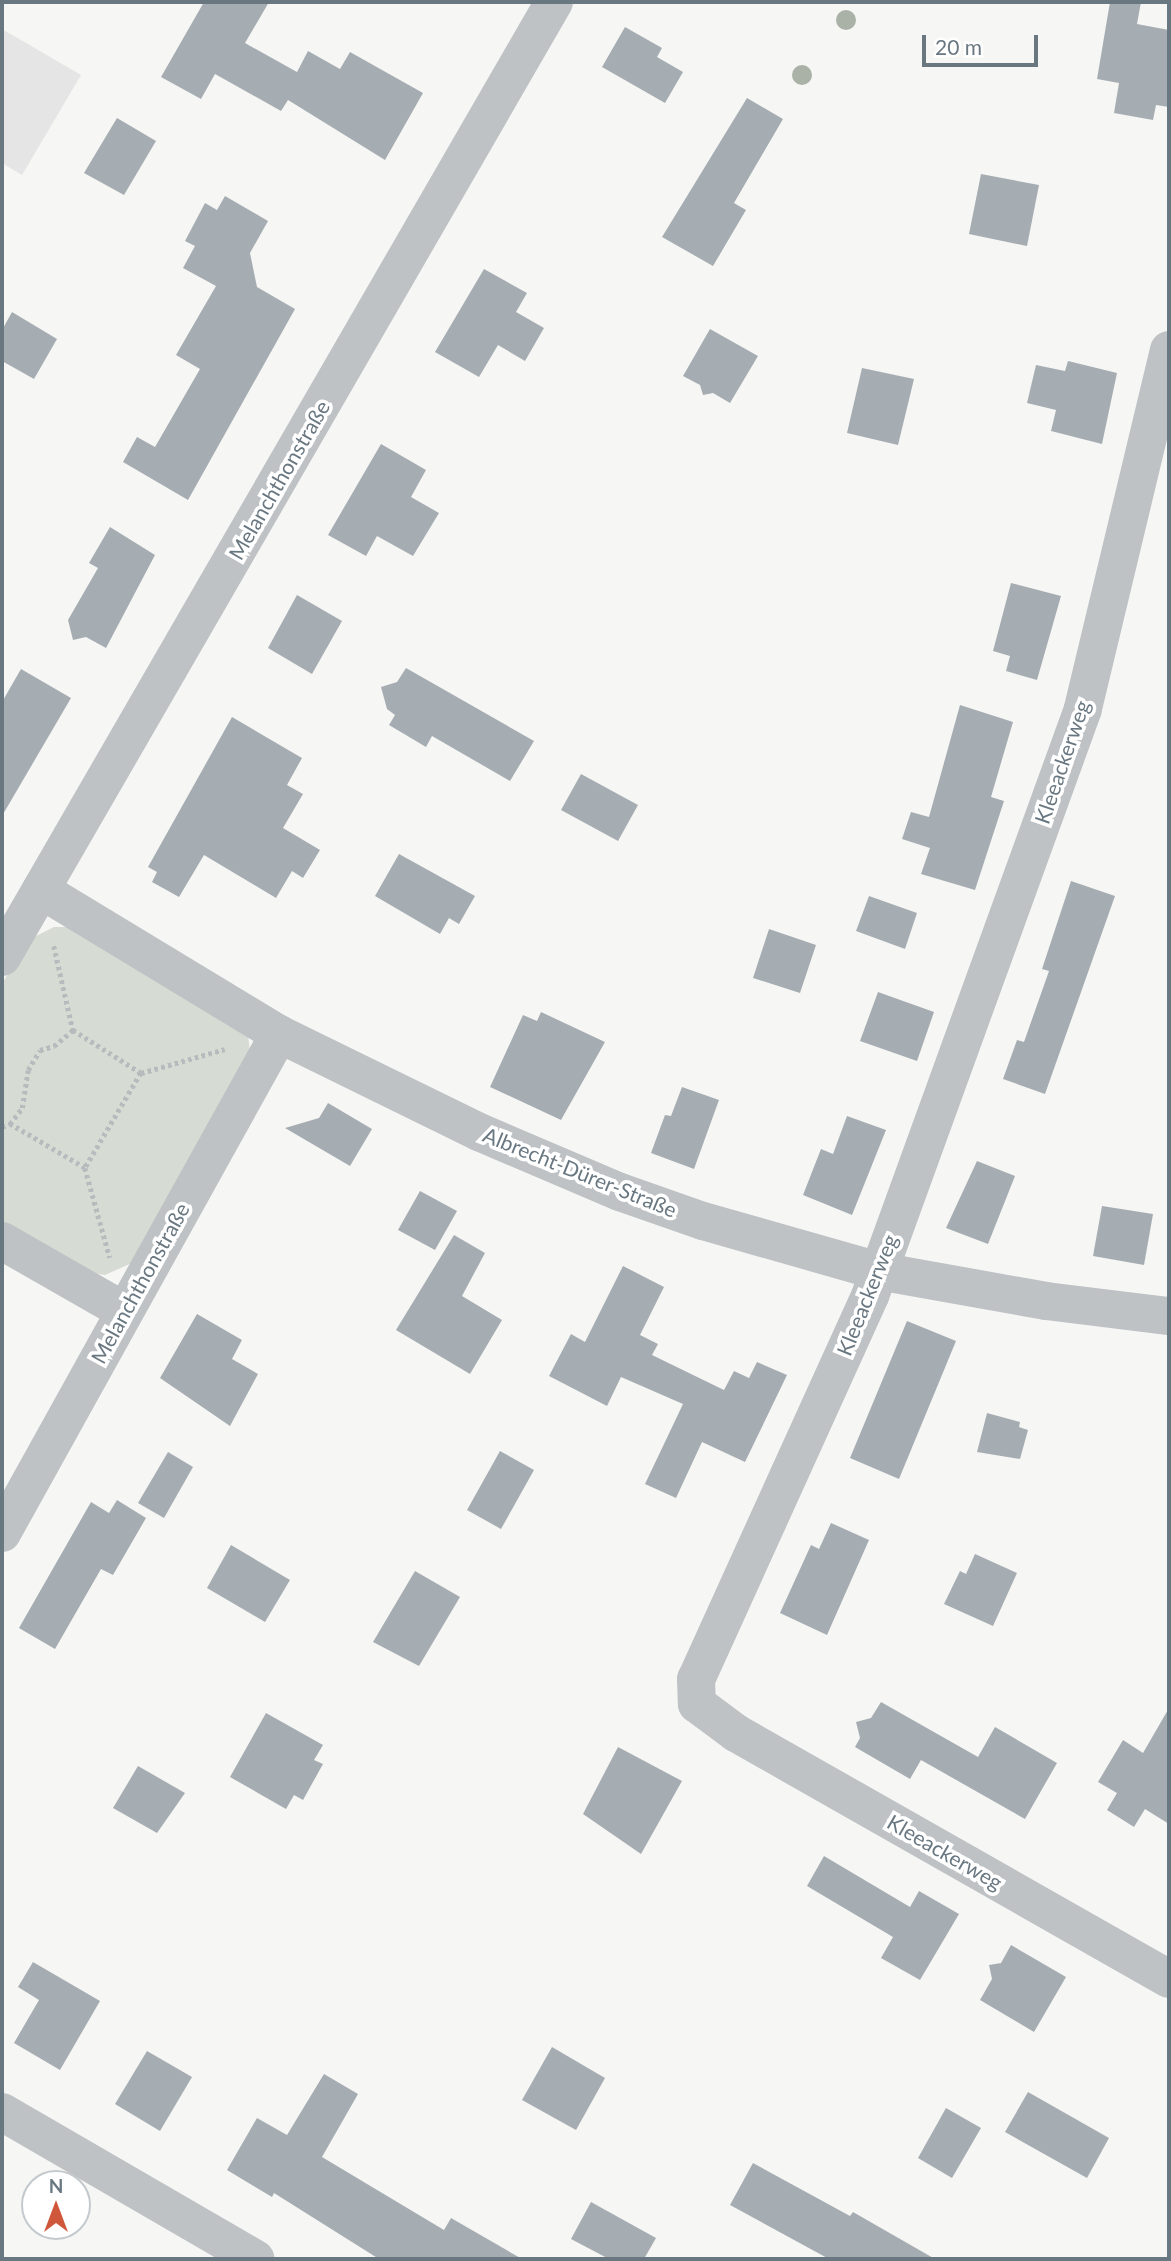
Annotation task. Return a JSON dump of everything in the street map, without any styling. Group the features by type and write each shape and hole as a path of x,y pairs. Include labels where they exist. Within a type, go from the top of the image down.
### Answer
{"street":[{"name":"Melanchthonstraße","path":"2,957 554,2"},
{"name":"Kleeackerweg","path":"1169,351 1083,709 878,1271 696,1679 697,1704 736,1733 1169,1979"},
{"name":"Albrecht-Dürer-Straße","path":"41,890 279,1034 480,1132 620,1192 704,1221 878,1271 1046,1301 1169,1316"},
{"name":"Melanchthonstraße","path":"2,1533 279,1034"},
{"path":"2,1241 124,1311"},
{"path":"2,2112 256,2259"}],"path":[{"path":"52,936 73,1030 141,1073"},
{"path":"2,1127 10,1124 22,1108 28,1070 40,1050 54,1046 73,1030"},
{"path":"85,1168 141,1073 239,1045"},
{"path":"10,1124 85,1168 111,1265"}],"shaded area":[{"path":"2,29 81,75 22,175 2,163"},
{"path":"54,927 68,927 248,1035 250,1051 134,1262 105,1275 92,1273 2,1222 2,984 28,940"}],"building":[{"path":"204,2 269,2 245,43 297,72 308,51 340,69 350,52 423,93 385,160 288,100 281,111 215,74 201,99 161,77"},
{"path":"1110,2 1141,2 1137,24 1169,30 1169,107 1156,105 1153,120 1114,113 1119,83 1097,79"},
{"path":"625,27 662,48 657,57 683,72 665,103 602,67"},
{"path":"747,98 783,119 734,203 746,210 713,266 662,237"},
{"path":"117,118 156,141 124,195 84,173"},
{"path":"981,174 1039,185 1027,246 969,234"},
{"path":"225,196 268,221 250,253 257,287 295,309 188,500 123,462 137,437 155,447 200,369 176,355 216,286 183,268 195,246 185,241 205,203 217,210"},
{"path":"484,269 527,293 516,312 544,328 525,361 498,345 479,377 435,352"},
{"path":"12,312 57,339 34,379 2,361 2,330"},
{"path":"710,329 758,356 730,403 713,393 703,395 700,385 683,376"},
{"path":"1068,361 1117,373 1102,444 1051,431 1056,410 1027,403 1036,365 1065,371"},
{"path":"862,368 914,379 898,445 847,433"},
{"path":"381,444 426,470 411,497 439,513 413,556 377,536 366,556 328,535"},
{"path":"110,527 155,555 106,648 86,637 73,640 68,620 98,568 89,563"},
{"path":"1011,583 1061,596 1037,680 1006,671 1010,656 993,651"},
{"path":"297,595 342,621 312,674 268,648"},
{"path":"406,668 534,741 510,781 432,736 426,747 389,725 395,715 387,709 381,687 397,682"},
{"path":"21,669 71,698 2,816 2,702"},
{"path":"960,705 1013,722 991,797 1004,801 975,890 921,874 930,848 902,839 911,812 929,817"},
{"path":"232,717 302,758 287,785 303,794 283,828 320,850 303,878 292,871 276,898 204,855 179,897 152,882 157,872 148,867"},
{"path":"581,774 638,805 618,841 561,810"},
{"path":"399,854 475,896 459,924 449,918 440,934 375,896"},
{"path":"1071,881 1115,896 1045,1094 1003,1079 1017,1040 1024,1042 1049,971 1042,969"},
{"path":"869,896 917,913 905,949 856,931"},
{"path":"769,929 816,945 800,993 753,978"},
{"path":"878,992 934,1012 917,1061 860,1041"},
{"path":"541,1012 605,1042 561,1120 490,1087 523,1015 537,1021"},
{"path":"682,1087 719,1100 694,1169 651,1153 665,1115 671,1116"},
{"path":"328,1103 372,1129 350,1166 285,1128 319,1118"},
{"path":"847,1116 886,1130 852,1215 803,1195 821,1149 833,1154"},
{"path":"977,1161 1015,1176 988,1244 946,1228"},
{"path":"420,1191 457,1211 435,1250 398,1230"},
{"path":"1102,1206 1153,1214 1144,1265 1093,1256"},
{"path":"454,1235 485,1253 462,1296 502,1320 470,1374 396,1330"},
{"path":"623,1266 664,1287 640,1335 658,1344 652,1355 724,1390 734,1371 749,1378 757,1362 787,1375 745,1462 702,1442 676,1498 645,1484 683,1404 621,1377 607,1406 549,1376 571,1334 585,1342"},
{"path":"197,1314 242,1340 232,1359 258,1374 230,1426 160,1378"},
{"path":"907,1321 956,1341 899,1479 850,1458"},
{"path":"987,1413 1020,1422 1019,1427 1028,1430 1020,1459 977,1452"},
{"path":"500,1451 534,1470 501,1529 467,1510"},
{"path":"168,1452 193,1467 164,1518 138,1503"},
{"path":"117,1500 146,1518 113,1575 101,1569 55,1649 19,1628 91,1502 109,1513"},
{"path":"831,1523 869,1540 827,1635 780,1613 811,1545 819,1549"},
{"path":"231,1545 290,1580 265,1622 207,1588"},
{"path":"975,1554 1017,1573 993,1626 944,1604 960,1571 966,1574"},
{"path":"415,1571 460,1597 419,1666 373,1642"},
{"path":"881,1702 978,1757 995,1727 1057,1763 1025,1819 921,1760 910,1779 855,1747 860,1738 856,1722 871,1718"},
{"path":"1169,1708 1169,1824 1145,1809 1134,1827 1107,1810 1117,1793 1098,1782 1123,1740 1143,1753"},
{"path":"266,1713 323,1745 314,1760 323,1764 303,1800 294,1795 286,1809 230,1777"},
{"path":"618,1747 682,1781 641,1854 583,1814"},
{"path":"138,1766 185,1793 157,1833 113,1808"},
{"path":"824,1856 910,1907 919,1891 959,1914 920,1980 881,1958 893,1937 807,1886"},
{"path":"1011,1945 1066,1977 1034,2032 980,2000 992,1979 989,1965 1001,1963"},
{"path":"33,1962 100,2001 60,2070 14,2043 39,2000 18,1987"},
{"path":"552,2047 605,2078 576,2130 522,2100"},
{"path":"147,2051 192,2077 160,2131 115,2104"},
{"path":"324,2074 358,2094 322,2157 444,2230 451,2218 522,2259 379,2259 274,2193 272,2197 227,2170 257,2118 287,2135"},
{"path":"1028,2092 1109,2138 1087,2178 1005,2132"},
{"path":"946,2108 981,2128 952,2178 918,2158"},
{"path":"753,2163 850,2216 853,2212 935,2259 829,2259 730,2205"},
{"path":"591,2202 656,2238 644,2259 609,2259 571,2239"}]}
